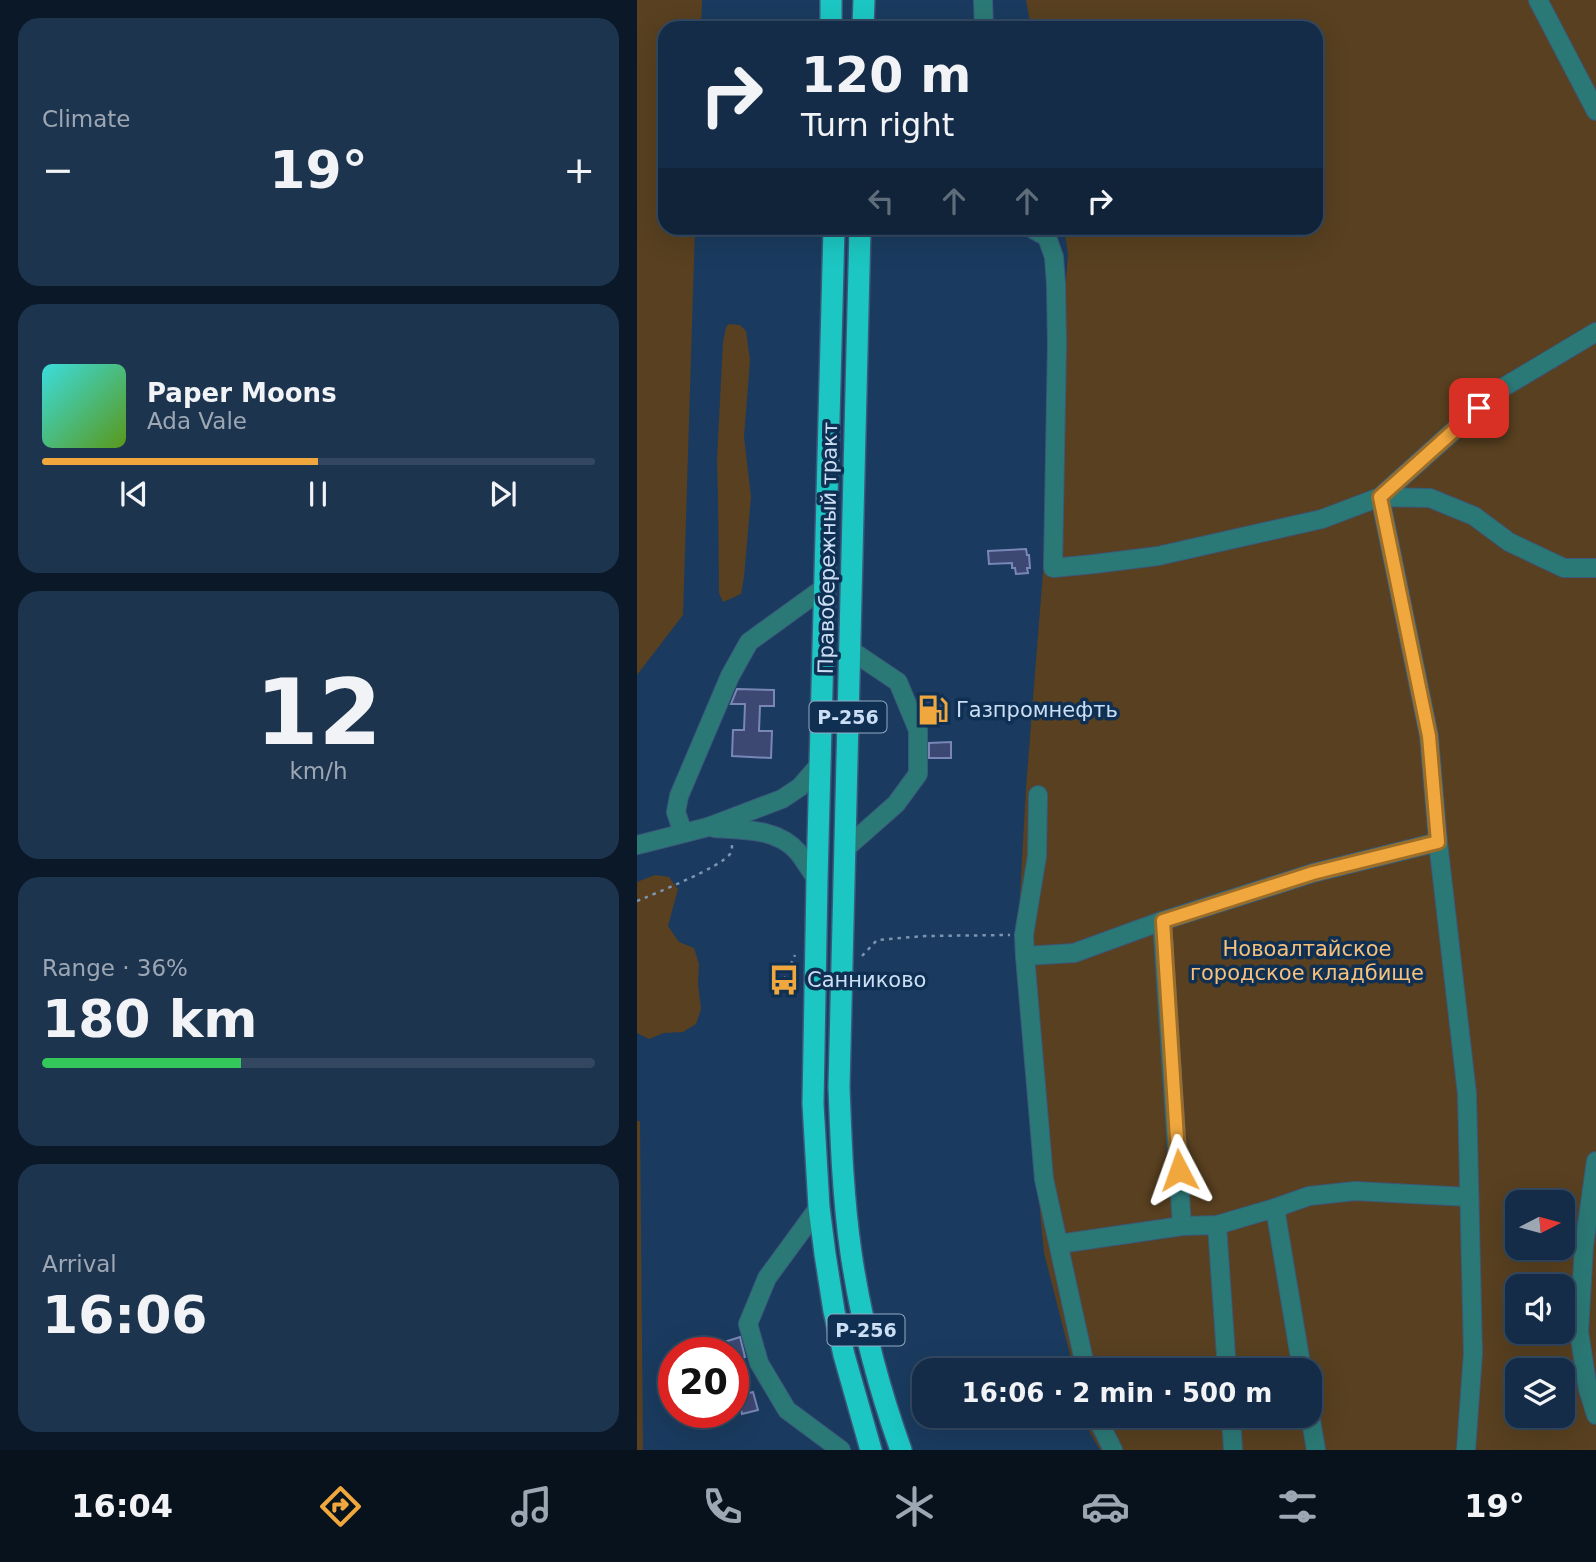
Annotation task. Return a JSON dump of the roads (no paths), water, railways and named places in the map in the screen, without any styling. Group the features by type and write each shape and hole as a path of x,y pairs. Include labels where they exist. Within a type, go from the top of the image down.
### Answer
{"highway":[{"path":"829,21 831,0"},
{"path":"858,0 860,21"},
{"path":"862,21 864,0"},
{"name":"Правобережный тракт","path":"834,235 813,1104 819,1207 834,1311 871,1450"},
{"name":"Правобережный тракт","path":"860,235 839,1087 843,1177 860,1306 870,1351 901,1450"}],"street":[{"path":"983,0 984,21"},
{"path":"1538,0 1596,110"},
{"path":"1043,235 1047,237 1054,257 1056,284 1053,568 1158,556 1322,519 1380,497 1499,390 1596,332"},
{"path":"1380,497 1430,498 1474,516 1509,542 1564,569 1596,568"},
{"path":"1380,497 1429,736 1438,842 1467,1094 1473,1353 1466,1450"},
{"path":"683,833 676,812 679,796 730,676 749,642 825,587"},
{"path":"845,849 896,804 918,774 918,730 898,682 849,649"},
{"path":"637,845 708,827 782,799 800,788 820,764"},
{"path":"1038,795 1037,856 1024,935 1025,956 1044,1180 1083,1358"},
{"path":"708,827 767,833 785,840 817,880"},
{"path":"1025,956 1074,953 1313,873 1438,842"},
{"path":"1163,921 1182,1226"},
{"path":"1596,1161 1584,1246 1579,1332 1588,1389 1596,1415"},
{"path":"1059,1244 1182,1226 1217,1225 1309,1196 1355,1191 1469,1197"},
{"path":"819,1207 767,1279 748,1324 759,1363 787,1409 841,1450"},
{"path":"1275,1208 1301,1358"},
{"path":"1217,1225 1226,1358"},
{"path":"1102,1428 1113,1450"},
{"path":"1232,1428 1233,1450"},
{"path":"1312,1428 1316,1450"}],"place":[{"name":"Газпромнефть","path":"933,710"},
{"name":"Санниково","path":"784,980"}],"park label":[{"name":"Новоалтайское городское кладбище","path":"1307,961"}]}
